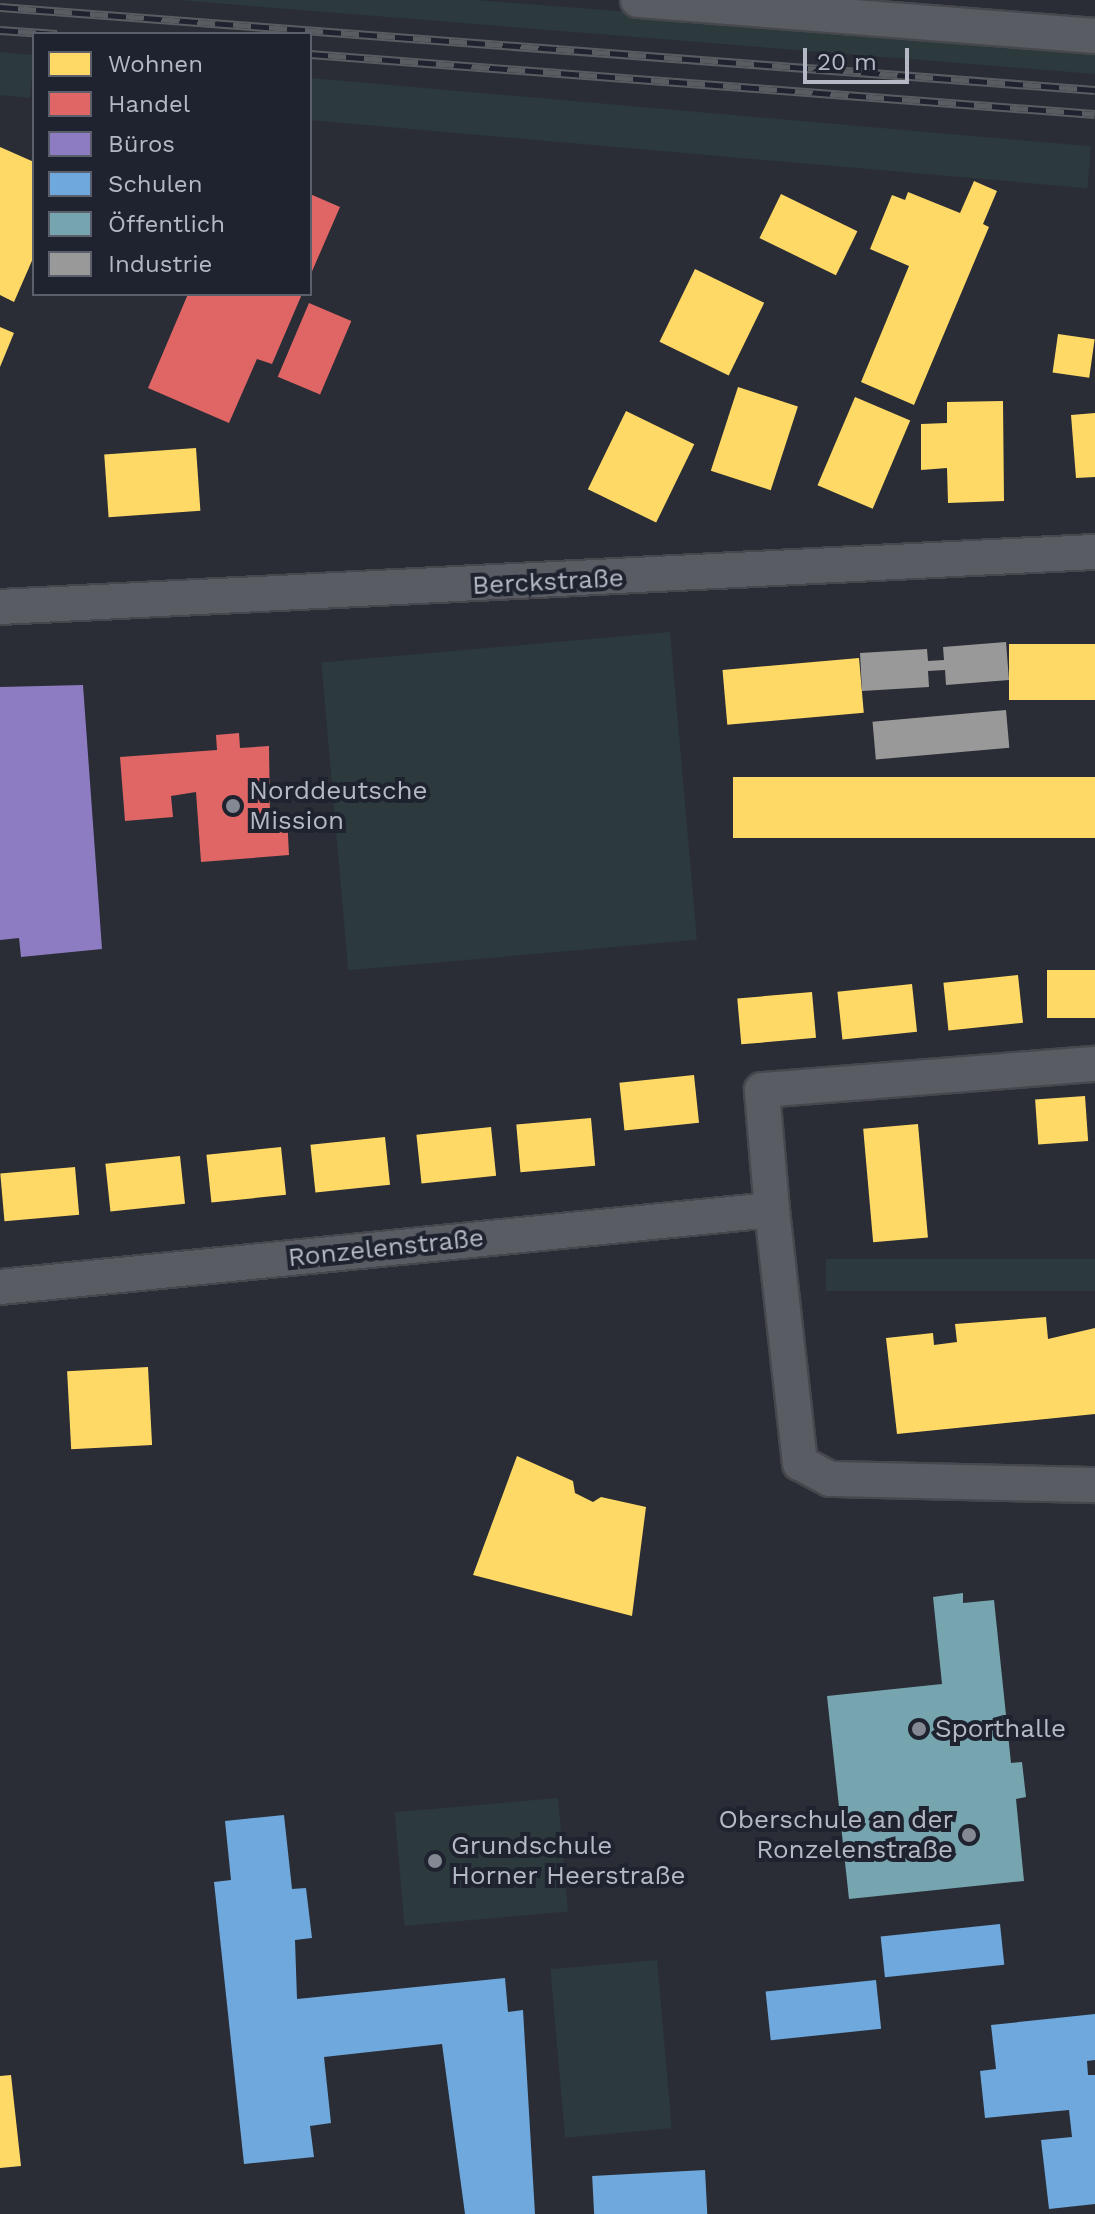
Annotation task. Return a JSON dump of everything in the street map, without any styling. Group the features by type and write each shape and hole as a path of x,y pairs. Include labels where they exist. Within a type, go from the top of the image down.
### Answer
{"street":[{"path":"638,0 1095,36"},
{"name":"Berckstraße","path":"0,607 1095,552"},
{"path":"1095,1064 762,1090 800,1463 830,1479 1095,1485"},
{"name":"Ronzelenstraße","path":"0,1287 772,1210"}],"shaded area":[{"path":"178,0 476,0 1095,48 1095,74"},
{"path":"0,52 32,55 30,98 0,95"},
{"path":"312,78 1091,146 1087,188 312,120"},
{"path":"670,632 697,940 348,970 321,663"},
{"path":"826,1259 1095,1259 1095,1291 826,1291"},
{"path":"558,1798 568,1912 405,1926 395,1812"},
{"path":"657,1960 672,2128 565,2138 550,1969"}],"building: Wohnen":[{"path":"0,147 32,161 32,261 14,302 0,295"},
{"path":"974,181 997,191 983,224 989,227 914,405 861,382 909,266 870,249 892,195 905,200 908,192 960,213"},
{"path":"781,194 857,231 836,275 760,238"},
{"path":"695,269 764,303 729,376 659,342"},
{"path":"0,327 14,333 0,367"},
{"path":"1058,334 1095,339 1089,378 1053,373"},
{"path":"738,387 798,406 771,490 711,471"},
{"path":"855,397 910,420 873,509 817,485"},
{"path":"1003,401 1004,501 948,503 947,468 921,470 921,424 947,423 947,402"},
{"path":"626,411 694,444 656,523 588,489"},
{"path":"1095,413 1095,477 1076,478 1071,415"},
{"path":"196,448 200,511 109,517 104,454"},
{"path":"1009,644 1095,644 1095,700 1009,700"},
{"path":"859,658 864,713 727,725 723,670"},
{"path":"733,777 1095,777 1095,838 733,838"},
{"path":"1047,970 1095,970 1095,1018 1047,1018"},
{"path":"1018,975 1023,1023 948,1031 943,983"},
{"path":"912,984 917,1032 842,1040 837,992"},
{"path":"812,992 816,1038 741,1044 737,999"},
{"path":"694,1075 699,1123 624,1131 619,1083"},
{"path":"1085,1096 1088,1141 1038,1144 1035,1099"},
{"path":"591,1118 595,1166 520,1172 516,1125"},
{"path":"918,1124 928,1238 873,1242 863,1129"},
{"path":"491,1127 496,1176 422,1184 416,1135"},
{"path":"385,1137 390,1185 315,1193 310,1145"},
{"path":"281,1147 286,1195 211,1203 206,1155"},
{"path":"180,1156 185,1204 110,1212 105,1164"},
{"path":"75,1167 79,1215 4,1221 0,1174"},
{"path":"1046,1317 1048,1339 1095,1328 1095,1414 897,1434 886,1338 933,1333 934,1345 957,1342 955,1324"},
{"path":"148,1367 152,1445 71,1449 67,1371"},
{"path":"517,1456 573,1481 575,1493 593,1502 601,1497 646,1507 632,1616 473,1575"},
{"path":"11,2075 21,2166 0,2168 0,2076"}],"building: Handel":[{"path":"312,195 340,207 312,271"},
{"path":"187,296 301,296 272,364 257,359 229,423 148,388"},
{"path":"309,303 351,321 320,395 278,377"},
{"name":"Norddeutsche Mission","path":"239,733 240,748 269,746 270,817 287,816 289,855 201,862 196,792 171,796 173,817 125,821 120,757 217,750 216,735"}],"building: Büros":[{"path":"83,685 102,949 21,957 19,938 0,940 0,687"}],"building: Schulen":[{"path":"284,1815 292,1889 306,1888 312,1938 295,1940 297,1999 505,1978 508,2012 523,2010 535,2214 465,2214 442,2044 324,2057 331,2123 310,2126 314,2157 244,2164 214,1882 231,1880 225,1821"},
{"path":"1000,1924 1004,1965 885,1977 881,1937"},
{"path":"876,1980 881,2029 771,2040 766,1992"},
{"path":"1095,2014 1095,2060 1087,2061 1088,2075 1095,2075 1095,2204 1049,2209 1041,2140 1072,2137 1069,2110 985,2118 980,2071 996,2069 991,2025"},
{"path":"705,2170 707,2214 594,2214 592,2176"}],"building: Öffentlich":[{"name":"Sporthalle","path":"963,1593 963,1603 994,1600 1011,1763 1022,1762 1026,1797 1016,1799 1024,1881 849,1899 827,1696 942,1684 933,1597"}],"building: Industrie":[{"path":"1006,642 1009,680 946,685 945,670 928,671 929,687 862,691 860,653 927,649 928,661 944,660 943,647"},
{"path":"1006,710 1009,748 876,760 873,722"}],"railway":[{"path":"0,7 1095,90"},
{"path":"0,30 32,32"},
{"path":"312,54 1095,114"}],"place":[{"name":"Norddeutsche Mission","path":"233,806"},
{"name":"Sporthalle","path":"919,1729"},
{"name":"Oberschule an der Ronzelenstraße","path":"969,1835"},
{"name":"Grundschule Horner Heerstraße","path":"435,1861"}]}
